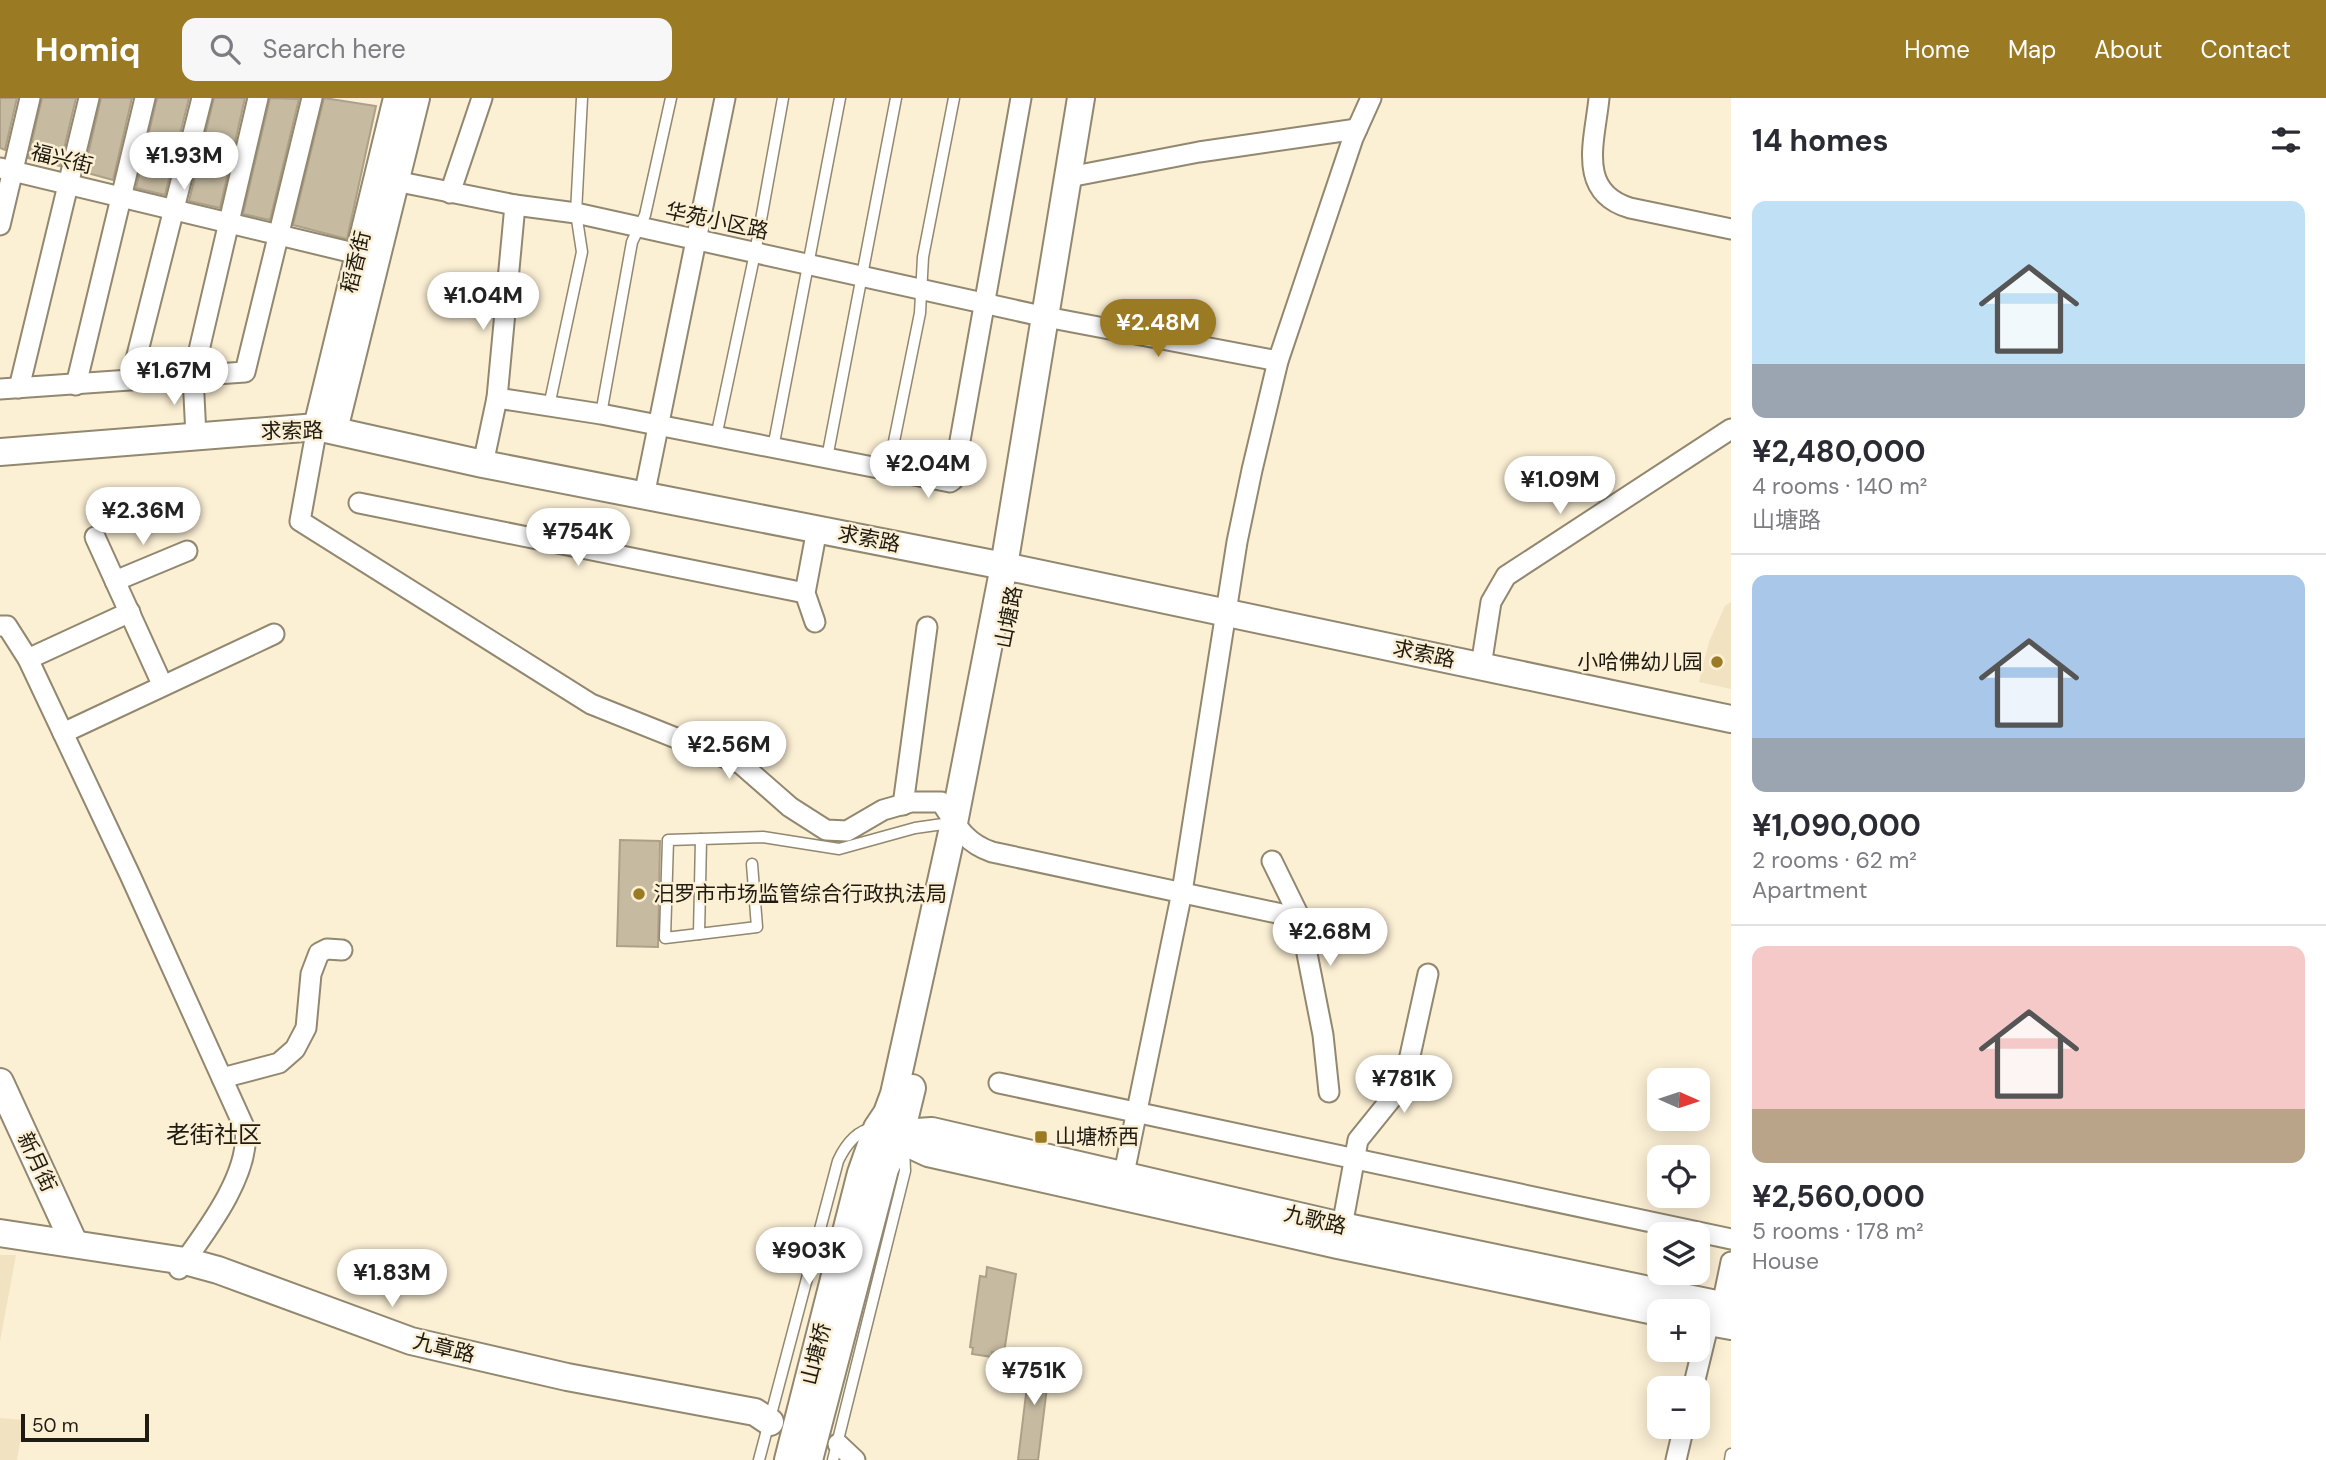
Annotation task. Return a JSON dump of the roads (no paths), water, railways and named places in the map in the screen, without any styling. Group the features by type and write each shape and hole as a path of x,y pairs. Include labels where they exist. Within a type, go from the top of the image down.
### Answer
{"street":[{"path":"0,225 6,169 30,98"},
{"path":"89,98 9,388 245,372 312,98"},
{"path":"76,385 145,98"},
{"path":"131,379 202,98"},
{"path":"196,436 193,376 258,98"},
{"name":"稻香街","path":"326,429 358,254 386,180 397,98"},
{"path":"416,98 386,180 326,429 300,521 591,704 741,764 790,807 826,830 847,831 883,810 903,804 941,802 959,830 974,846 992,852 1300,918"},
{"path":"450,193 482,98"},
{"path":"644,496 656,425 725,98"},
{"path":"497,398 600,414 945,483 953,480 1021,98"},
{"name":"山塘路","path":"889,1130 959,830 1012,567 1076,174 1081,98"},
{"name":"山塘路","path":"1076,174 1096,98"},
{"path":"1121,1186 1182,892 1237,542 1278,361 1357,129 1371,98"},
{"path":"1600,98 1592,167 1595,182 1605,195 1615,204 1731,229"},
{"path":"1076,174 1357,129"},
{"name":"福兴街","path":"6,169 358,254"},
{"name":"华苑小区路","path":"386,180 515,205 576,213 1053,318 1278,361"},
{"path":"483,464 497,398 515,205"},
{"name":"求索路","path":"0,452 196,436 326,429 483,464 1012,567 1731,719"},
{"path":"1481,666 1492,602 1497,587 1506,576 1731,429"},
{"path":"359,503 805,593"},
{"path":"815,622 805,593 817,529"},
{"path":"95,537 162,684"},
{"path":"115,581 187,551"},
{"path":"28,660 130,612"},
{"path":"0,626 7,626 14,632 28,660 245,1129 245,1160 201,1241 181,1266"},
{"path":"903,804 927,627"},
{"path":"62,733 274,634"},
{"path":"1272,861 1300,918 1323,1035 1329,1092"},
{"path":"222,1078 279,1063 295,1049 306,1028 311,974 319,953 327,949 342,950"},
{"path":"1340,1236 1358,1140 1404,1083 1428,974"},
{"name":"新月街","path":"0,1082 74,1243"},
{"path":"999,1083 1731,1239"},
{"name":"九歌路","path":"889,1130 928,1153 1121,1186 1647,1309"},
{"name":"山塘桥","path":"788,1460 861,1173 889,1130"},
{"name":"山塘桥","path":"809,1460 885,1169 889,1130"},
{"name":"九章路","path":"0,1233 74,1243 181,1266 411,1350 752,1424 770,1422"},
{"name":"九歌路","path":"1340,1236 1718,1316"},
{"name":"九章路","path":"0,1244 181,1266"},
{"path":"1697,1376 1718,1316 1731,1262"},
{"path":"1676,1460 1681,1439"},
{"path":"835,1452 855,1460"}],"lane":[{"path":"549,406 582,252 576,213 582,98"},
{"path":"600,414 632,242 645,215 671,98"},
{"path":"716,437 755,253 783,98"},
{"path":"773,449 840,98"},
{"path":"827,459 896,98"},
{"path":"888,471 920,313 923,257 954,98"},
{"path":"752,864 757,927 665,938 668,840 763,837 839,849 915,828 959,830"},
{"path":"699,934 701,839"},
{"path":"759,1460 838,1161 853,1138 865,1129 889,1130 906,1156 905,1171 835,1452"},
{"path":"1730,1460 1731,1454"}],"place":[{"name":"小哈佛幼儿园","path":"1717,662"},
{"name":"汨罗市市场监管综合行政执法局","path":"639,894"},
{"name":"山塘桥西","path":"1041,1137"}],"district":[{"name":"老街社区","path":"214,1135"}]}
